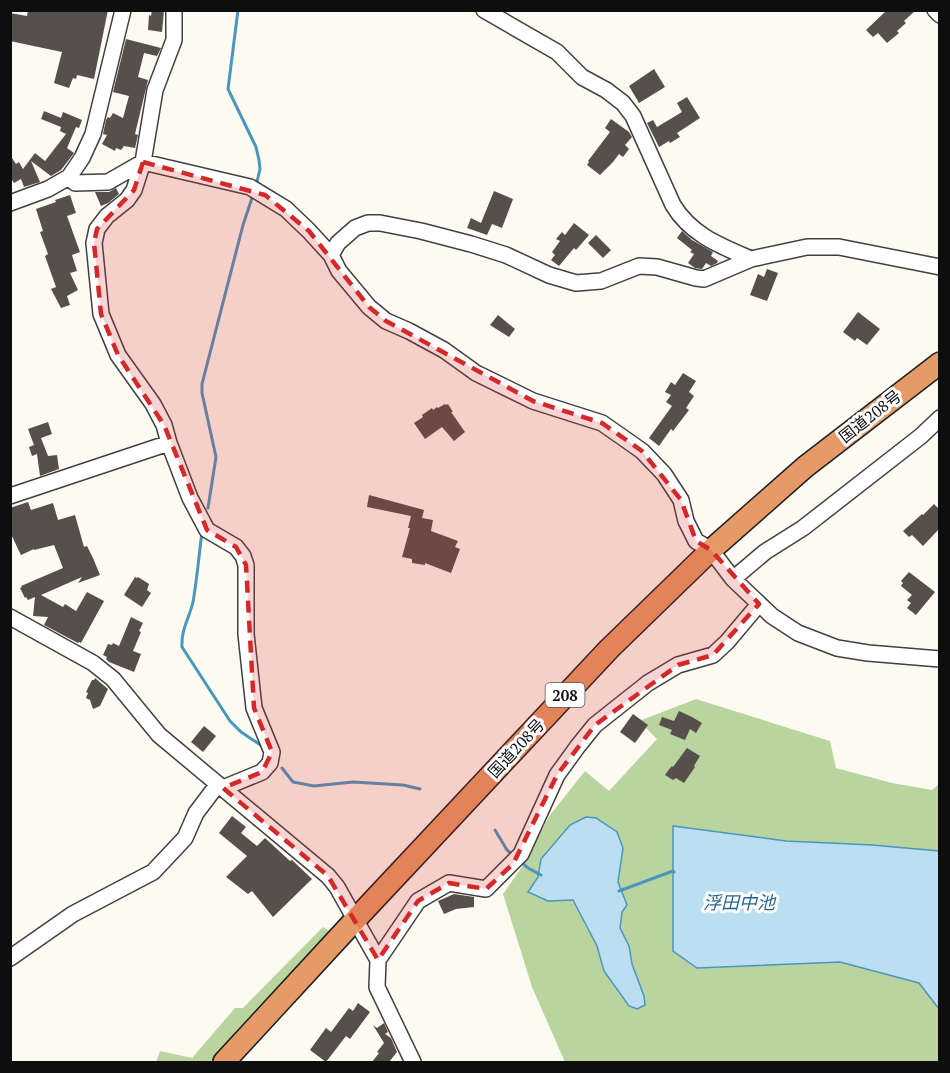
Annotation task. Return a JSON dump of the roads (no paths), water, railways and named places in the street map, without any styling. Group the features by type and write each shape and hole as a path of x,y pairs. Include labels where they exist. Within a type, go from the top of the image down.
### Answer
{"highway":[{"name":"国道208号","path":"224,1062 609,649 711,550 805,467 939,363"}],"street":[{"path":"10,203 48,189 69,177 82,158 93,134 123,10"},
{"path":"10,958 73,914 153,872 185,838 196,813 220,786 262,772 270,763 272,752 254,708 246,634 246,565 243,556 236,547 207,530 190,498 164,425 153,404 118,355 101,314 94,243 97,230 106,216 127,200 134,190 143,162 155,90 174,40 174,10"},
{"path":"484,10 557,52 582,77 606,90 623,103 633,116 680,216 694,230 714,243 751,259"},
{"path":"935,10 939,15"},
{"path":"69,177 75,183 108,182 143,162 255,190 286,209 331,255 339,271 369,307 386,321 444,350 476,373 533,401 602,423 642,451 664,474 681,500 686,521 696,541 711,550 733,579 772,616 798,633 837,648 939,659"},
{"path":"331,255 338,243 355,228 368,223 380,223 471,244 506,255 549,275 576,283 601,281 639,266 657,267 704,279 751,259 807,247 839,247 939,267"},
{"path":"733,579 765,552 803,528 921,436 939,418"},
{"path":"10,496 169,443"},
{"path":"413,1062 377,987 378,960 418,901 449,883 486,889 517,859 557,775 595,725 648,683 678,665 713,655 759,604"},
{"path":"10,617 100,668 113,679 159,735 328,876 337,887 378,960"}],"water":[{"path":"586,817 596,818 617,832 623,848 618,882 627,905 622,912 620,928 629,946 632,964 644,996 645,1005 637,1009 629,1006 604,971 597,946 573,900 548,901 528,892 538,877 541,859 570,825"},
{"name":"浮田中池","path":"673,826 786,841 939,851 939,1009 919,983 840,962 697,968 673,951"}],"waterway":[{"path":"238,10 228,89 256,147 260,169 256,186"},
{"path":"208,508 216,457 202,384 243,225 253,195"},
{"path":"202,532 193,602 184,629 182,647 230,721 241,732 262,746"},
{"path":"282,768 293,782 314,786 353,782 403,785 420,789"},
{"path":"495,830 507,850 514,856"},
{"path":"521,862 541,875"},
{"path":"619,891 674,872"}]}
